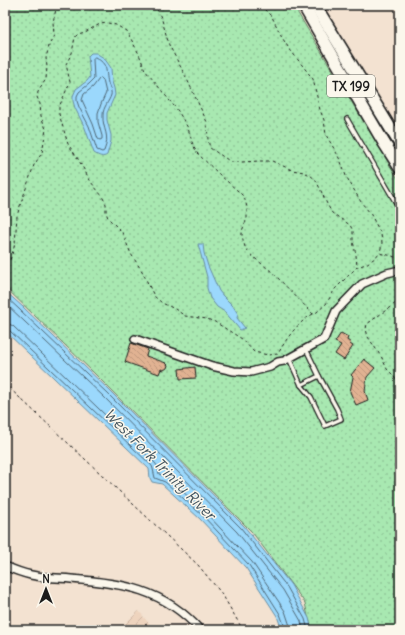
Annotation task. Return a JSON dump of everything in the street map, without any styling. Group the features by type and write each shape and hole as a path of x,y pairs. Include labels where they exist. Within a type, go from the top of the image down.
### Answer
{"main road":[{"name":"TX 199","path":"303,5 322,27 400,144"},
{"name":"TX 199","path":"315,5 322,27 384,143 400,168"}],"street":[{"path":"135,339 212,366 234,371 250,372 270,368 278,362 284,361 324,339 336,311 362,284 387,273 400,270"},
{"path":"5,566 18,572 32,575 100,582 134,588 158,596 192,620 200,630"}],"lane":[{"path":"347,119 400,210"},
{"path":"289,358 301,385 311,397 325,426 341,419 306,349"},
{"path":"301,385 319,376"}],"path":[{"path":"5,263 10,260 15,244 17,216 20,206 34,165 42,153 46,129 41,116 40,104 37,97 38,92 46,79 46,58 54,35 53,22 57,5"},
{"path":"153,5 158,11 162,20 169,45 207,122 210,148 231,162 259,160 272,161 292,170 304,172 316,180 332,214 350,226 353,231 357,267"},
{"path":"260,5 272,17 288,47 313,79 320,110 324,120 326,135 341,162 346,176 361,202 370,213 381,234 382,243 379,253 375,258 366,264 357,267 335,289 326,304 317,312 304,320 290,335 278,354 268,355 254,352 242,339 215,322 207,319 185,316 162,303 154,296 142,270 131,254 122,232 108,218 106,204 102,196 91,182 68,144 59,114 59,106 70,82 66,64 72,53 75,37 78,34 100,24 108,23 116,25 126,31 139,54 144,70 178,111 188,128 197,153 244,197 247,207 247,218 242,231 245,247 252,256 272,272 313,314"},
{"path":"379,253 391,255 399,258 400,260"},
{"path":"400,300 367,324 366,330 368,337 382,358 386,369 394,376 400,389"},
{"path":"5,384 198,565 222,594 243,630"}],"shaded area":[{"path":"139,611 154,630 118,630"}],"green space":[{"path":"5,5 293,5 400,182 400,630 311,630 305,603 252,532 94,373 5,287"}],"water":[{"path":"91,53 96,53 104,58 111,68 115,95 107,113 111,141 107,155 104,156 99,156 94,153 73,101 73,96 76,89 90,77 88,56"},
{"path":"198,244 203,244 208,266 219,291 233,306 238,314 237,318 245,328 240,330 225,312 217,307 210,298 207,288 207,277"},
{"name":"West Fork Trinity River","path":"5,291 110,391 244,526 291,585 309,618 312,630 282,630 277,616 246,568 200,519 162,484 152,482 149,469 5,331"}],"building":[{"path":"341,333 348,337 347,340 353,346 344,360 335,354 341,345 335,342"},
{"path":"131,343 148,349 146,356 166,363 168,365 167,368 164,370 161,369 159,374 125,362"},
{"path":"364,359 375,368 367,377 365,391 368,400 356,405 350,392 353,377 351,375"},
{"path":"195,367 196,378 180,379 179,369"}]}
